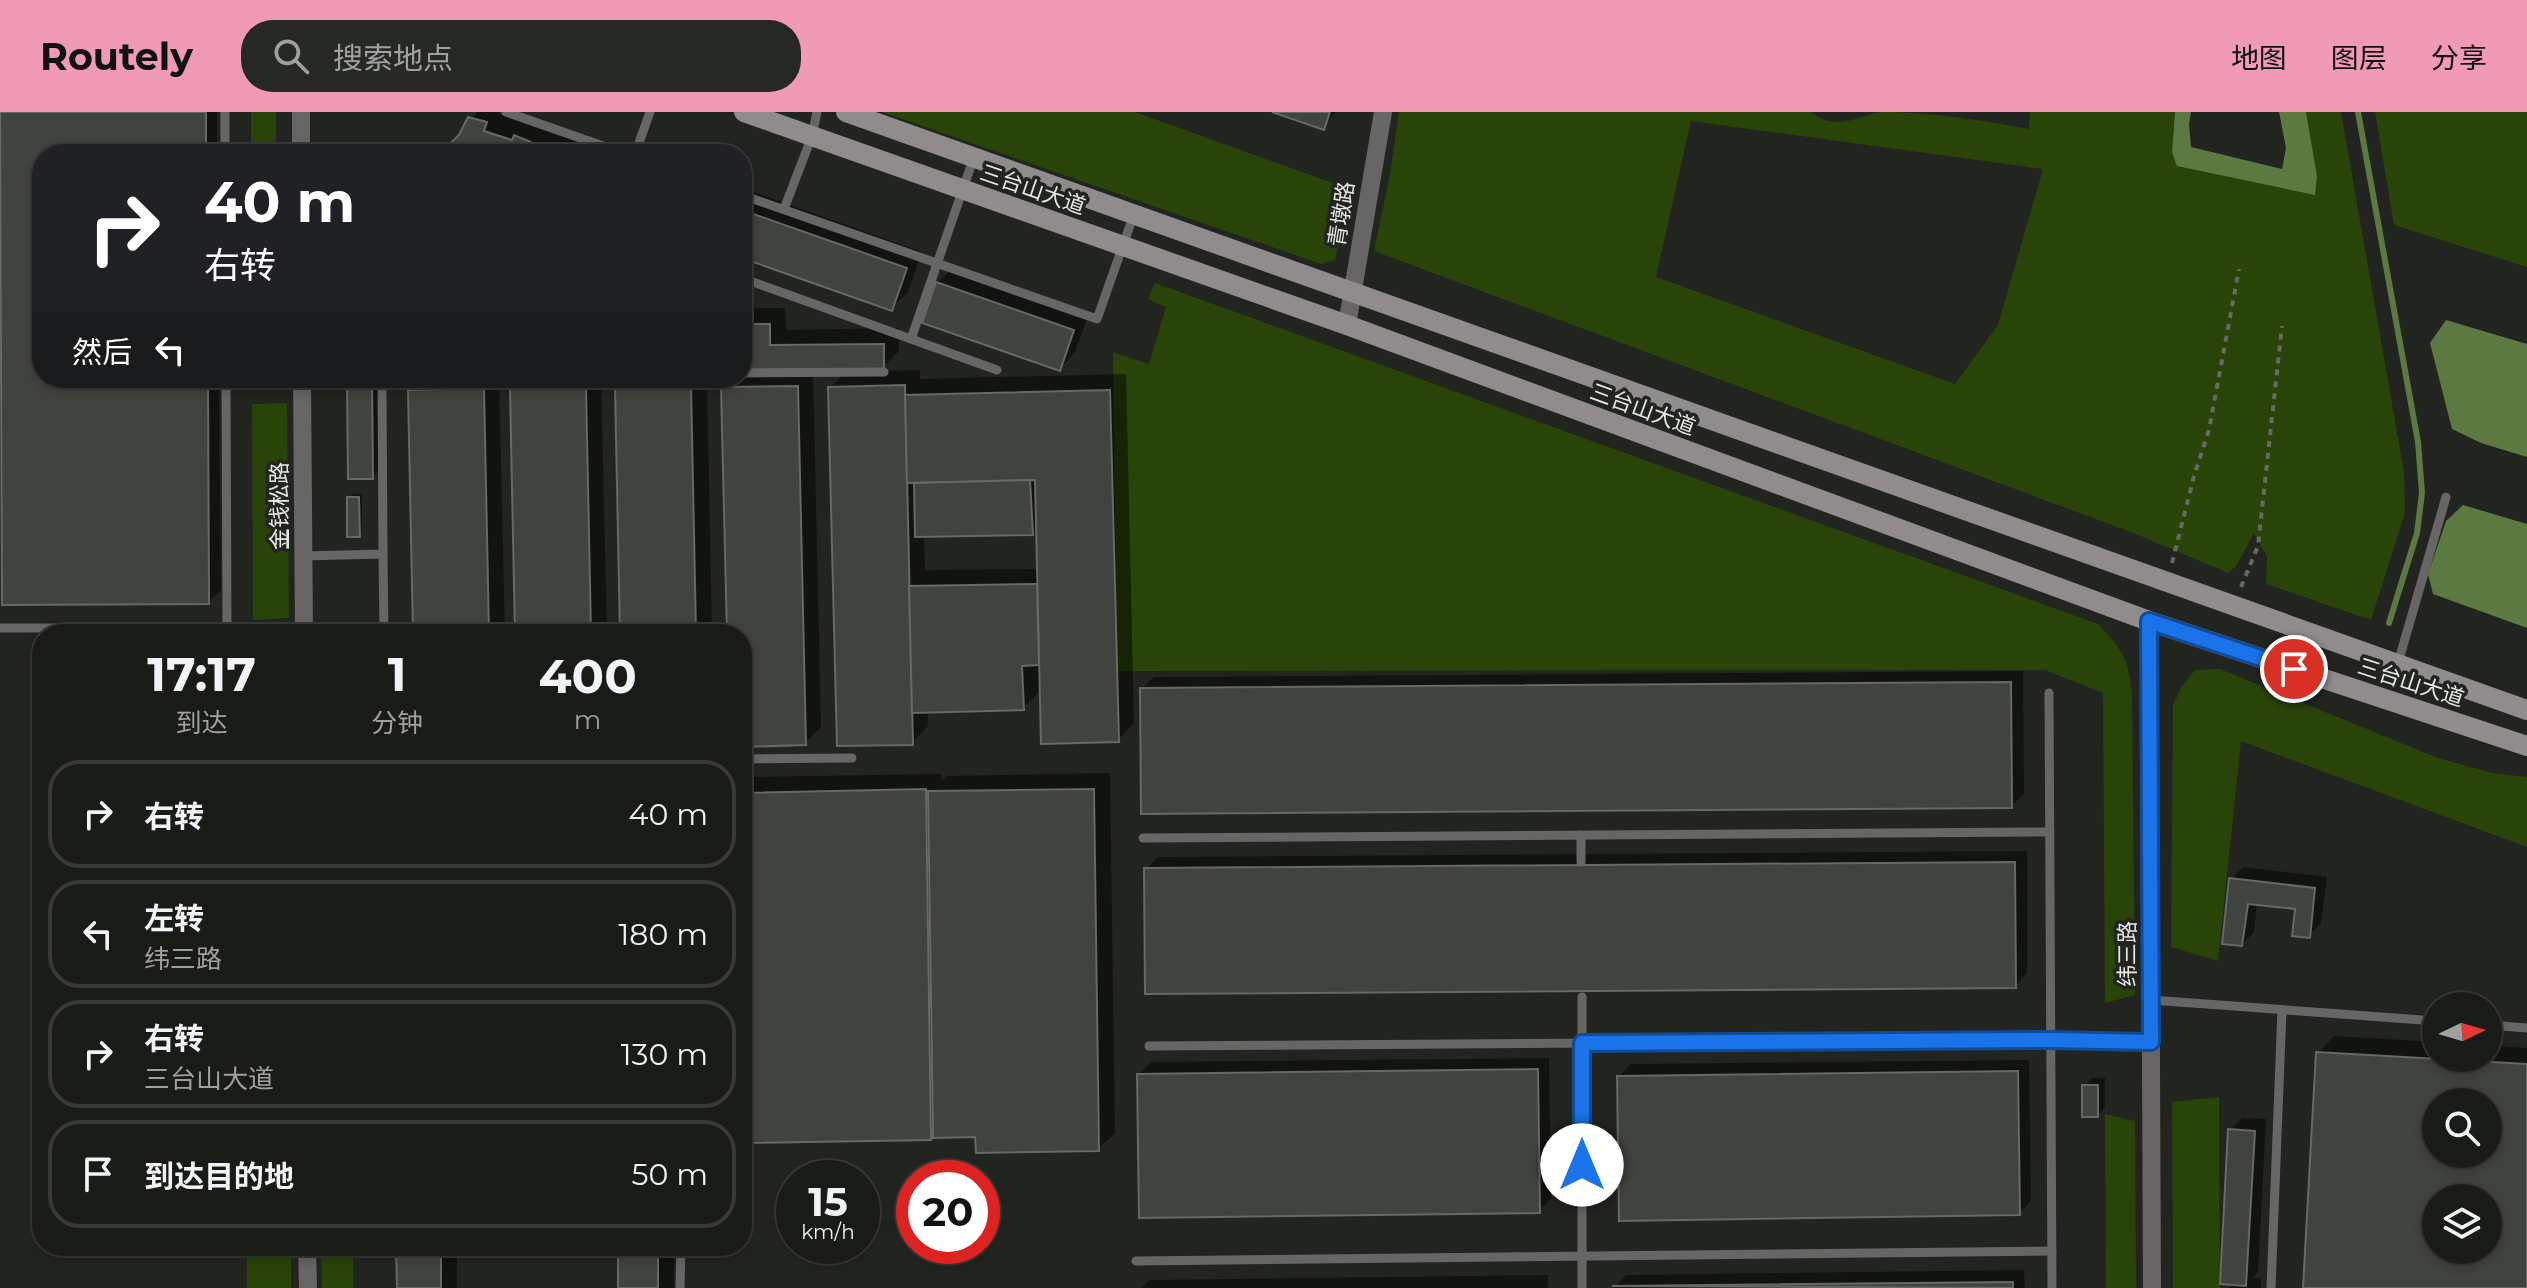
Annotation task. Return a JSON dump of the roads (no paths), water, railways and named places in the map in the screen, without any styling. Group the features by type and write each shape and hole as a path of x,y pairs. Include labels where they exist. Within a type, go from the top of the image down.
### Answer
{"main road":[{"name":"三台山大道","path":"744,112 1347,325 2149,621 2527,746"},
{"name":"三台山大道","path":"846,112 2527,710"}],"street":[{"path":"301,112 301,144"},
{"name":"青墩路","path":"1347,325 1383,112"},
{"name":"金钱松路","path":"302,388 304,624"},
{"name":"纬三路","path":"2149,621 2152,1288"},
{"path":"307,1256 308,1288"}],"lane":[{"path":"225,112 225,144"},
{"path":"506,112 597,144"},
{"path":"639,144 650,112"},
{"path":"784,209 812,136 817,112"},
{"path":"911,339 974,157"},
{"path":"752,198 1097,319 1134,214"},
{"path":"752,282 997,370"},
{"path":"752,373 884,372"},
{"path":"226,388 227,624"},
{"path":"382,388 384,624"},
{"path":"2398,663 2446,497"},
{"path":"303,556 383,554"},
{"path":"0,628 32,628"},
{"path":"2049,693 2052,1288"},
{"path":"752,759 852,758"},
{"path":"1143,838 2050,832"},
{"path":"1581,835 1581,862"},
{"path":"1582,997 1582,1288"},
{"path":"2151,1000 2422,1020"},
{"path":"2271,1288 2282,1010"},
{"path":"2502,1026 2527,1028"},
{"path":"1149,1046 2151,1042"},
{"path":"1136,1261 2052,1251"},
{"path":"680,1288 681,1256"}],"waterway":[{"path":"2358,112 2418,442 2422,493 2417,533 2389,623"}]}
